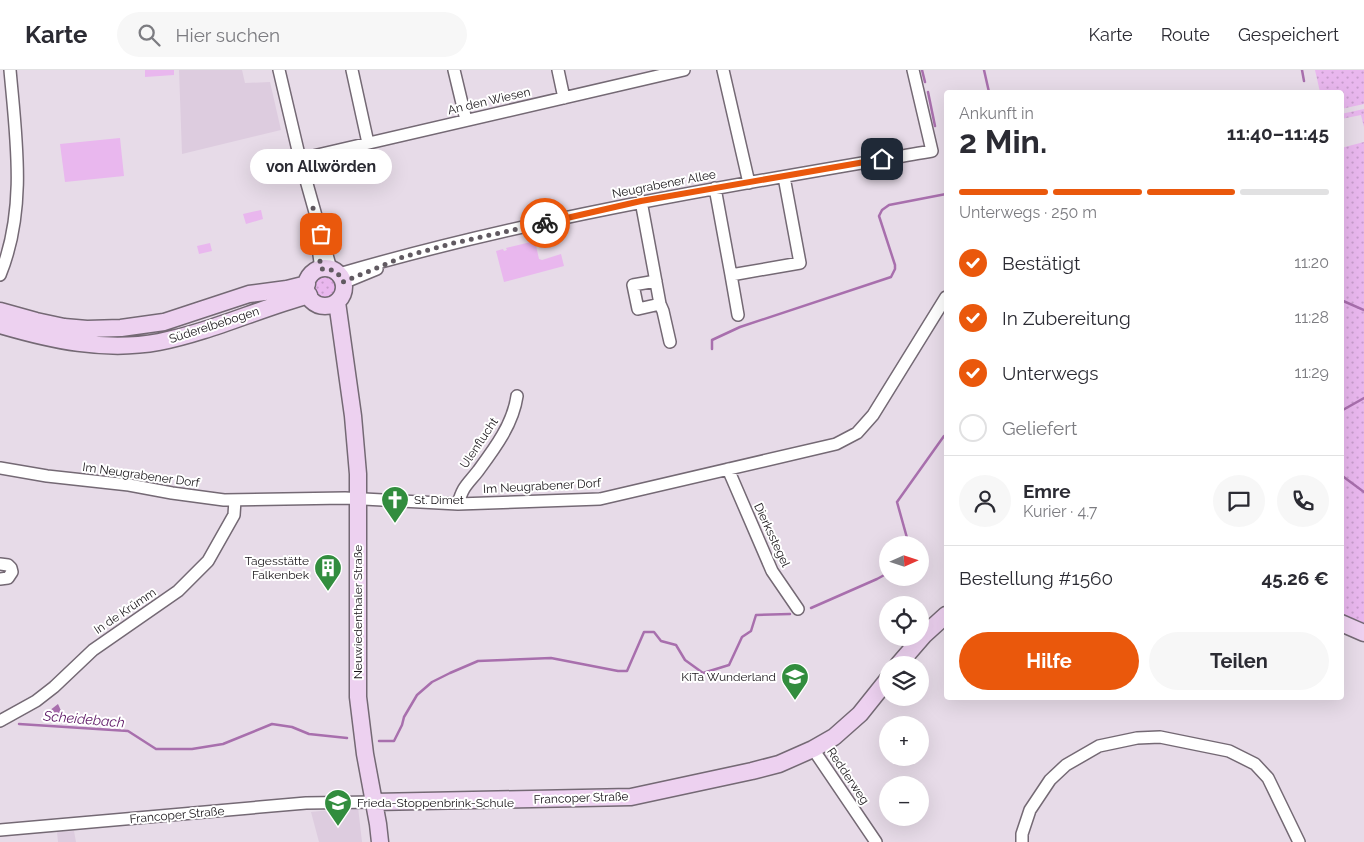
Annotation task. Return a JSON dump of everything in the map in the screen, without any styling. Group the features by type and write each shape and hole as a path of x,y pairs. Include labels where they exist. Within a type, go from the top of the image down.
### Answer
{"main road":[{"path":"333,274 343,293 333,304 317,304 308,290 312,275 333,274"},
{"name":"Süderelbebogen","path":"0,311 64,327 87,329 121,328 164,322 249,294 287,289 308,290"},
{"name":"Süderelbebogen","path":"0,325 33,335 82,343 119,346 142,345 187,336 267,308 308,290"},
{"name":"Neuwiedenthaler Straße","path":"333,304 348,381 357,452 359,499 358,697 365,754 380,842"},
{"path":"906,656 924,635 944,617"},
{"path":"1344,624 1364,633"},
{"name":"Francoper Straße","path":"374,802 631,797 752,771 779,764 813,750 849,725 879,691"}],"street":[{"path":"0,275 11,244 17,209 16,156 10,70"},
{"path":"279,70 300,159 333,274"},
{"path":"352,70 368,143"},
{"path":"454,70 466,120"},
{"path":"558,70 564,98"},
{"name":"An den Wiesen","path":"300,159 564,98 656,73 684,70"},
{"path":"723,70 749,182"},
{"name":"Neugrabener Allee","path":"333,274 454,243 641,201 932,151 914,70"},
{"path":"731,275 800,263 784,176"},
{"path":"715,188 738,315"},
{"path":"641,201 660,304 670,342"},
{"path":"656,281 633,285 638,309 660,304"},
{"name":"Im Neugrabener Dorf","path":"0,468 47,476 235,500 359,499 458,504 600,499 836,444 857,433 873,415 944,300"},
{"name":"Ulenflucht","path":"458,504 462,489 478,472 511,421 518,396"},
{"name":"Dierksstegel","path":"728,469 772,571 798,609"},
{"name":"In de Krümm","path":"0,721 22,710 44,694 93,650 191,580 208,561 234,515 235,500"},
{"path":"0,564 8,565 12,572 8,578 0,579"},
{"path":"1022,842 1022,834 1030,810 1050,780 1066,765 1099,746 1137,738 1160,737 1229,750 1255,764 1268,778 1299,842"},
{"name":"Redderweg","path":"813,750 876,842"},
{"name":"Francoper Straße","path":"0,830 306,803 374,802"}],"shaded area":[{"path":"145,70 174,70 174,75 145,77"},
{"path":"179,70 242,70 245,83 270,82 281,130 182,154"},
{"path":"1315,70 1364,70 1364,104 1344,108 1344,90 1320,90"},
{"path":"1364,109 1364,127 1361,115 1344,118 1344,113"},
{"path":"120,138 124,176 65,182 60,144"},
{"path":"1364,142 1364,634 1344,624 1344,147"},
{"path":"261,210 263,219 246,224 243,214"},
{"path":"535,241 539,259 542,260 561,254 564,266 504,282 496,251 503,249 504,251 507,250 506,248"},
{"path":"210,243 212,251 199,254 197,246"},
{"path":"321,277 329,277 336,284 336,292 329,299 321,299 314,292 314,284"},
{"name":"Frieda-Stoppenbrink-Schule","path":"358,807 362,842 319,842 311,812"},
{"path":"74,831 76,842 58,842 57,832"}],"water":[{"path":"58,704 63,715 45,716 45,714"}],"waterway":[{"path":"922,70 925,82"},
{"path":"984,70 989,90"},
{"path":"1302,70 1304,81"},
{"path":"928,92 935,126"},
{"path":"712,349 712,340 740,327 891,277 895,265 879,216 882,210 889,205 944,194"},
{"name":"Scheidebach","path":"1344,301 1364,310"},
{"path":"1344,409 1364,398"},
{"name":"Scheidebach","path":"906,536 897,502 944,436"},
{"path":"1344,477 1364,492"},
{"name":"Scheidebach","path":"811,608 879,578"},
{"name":"Scheidebach","path":"379,741 394,741 404,717 417,695 432,682 478,661 551,658 618,671 627,671 644,632 654,632 661,641 676,645 685,660 703,673 729,665 742,637 751,631 756,615 790,614"},
{"name":"Scheidebach","path":"19,724 128,731 156,749 192,749 223,744 272,724 292,727 309,734 347,738"}],"way so far":[{"path":"321,234 313,208 321,269 336,272 343,282 403,257 454,243 545,223"}],"place":[{"name":"von Allwörden","path":"321,234"},
{"name":"St. Dimet","path":"395,524"},
{"name":"Tagesstätte Falkenbek","path":"328,592"},
{"name":"KiTa Wunderland","path":"795,701"},
{"name":"Frieda-Stoppenbrink-Schule","path":"338,827"}],"route":[{"path":"545,223 641,201 882,159"}]}
